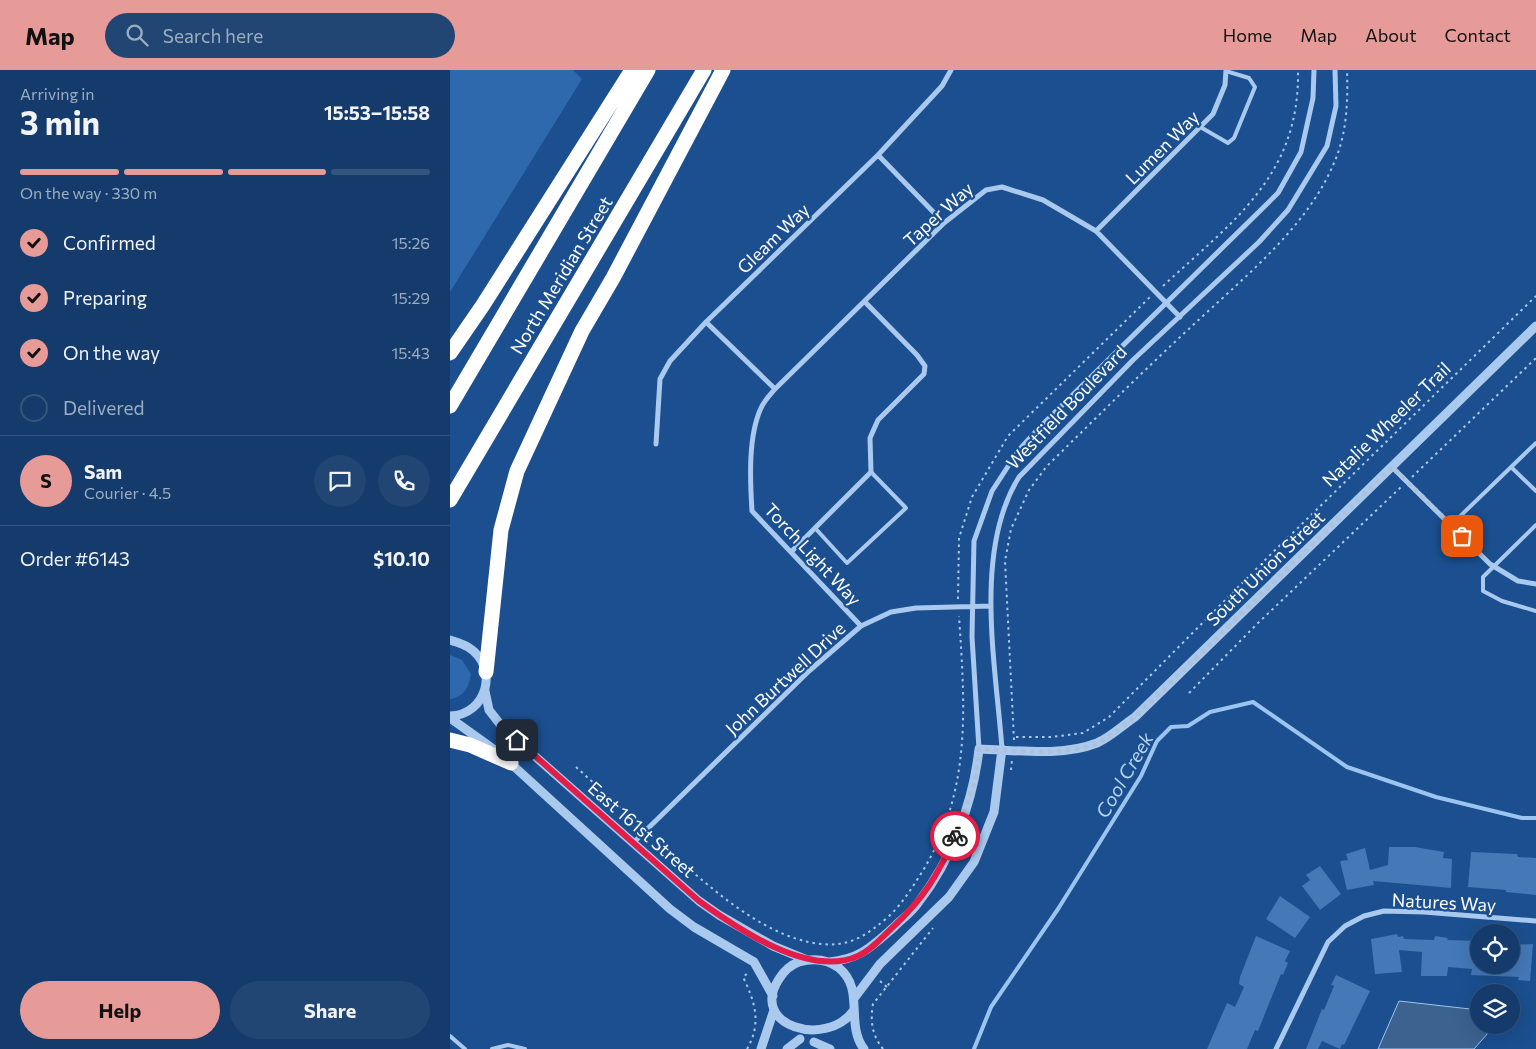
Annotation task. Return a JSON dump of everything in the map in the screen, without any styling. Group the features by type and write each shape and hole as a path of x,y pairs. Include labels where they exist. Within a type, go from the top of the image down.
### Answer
{"highway":[{"path":"450,353 503,274 632,70"},
{"name":"North Meridian Street","path":"450,406 648,70"},
{"name":"North Meridian Street","path":"450,500 704,70"},
{"path":"486,672 501,530 517,471 582,331 613,278 722,70"},
{"path":"450,740 470,744 511,764"}],"street":[{"name":"Gleam Way","path":"656,444 660,379 670,361 706,322 878,155 942,86 951,70"},
{"name":"Westfield Boulevard","path":"829,962 852,958 868,950 917,904 941,869 961,822 975,782 979,749 972,637 974,541 992,492 1018,451 1040,427 1169,303 1278,193 1301,152 1313,98 1314,70"},
{"name":"Westfield Boulevard","path":"855,997 880,964 948,897 974,862 994,812 1002,749 990,593 998,524 1008,496 1019,478 1134,360 1288,210 1310,177 1327,146 1336,106 1335,70"},
{"name":"Lumen Way","path":"1096,231 1202,128 1213,114 1220,100 1225,85 1226,71"},
{"path":"878,155 944,223"},
{"name":"Taper Way","path":"865,302 944,223 986,190 1002,187 1043,200 1096,231 1169,303 1180,317"},
{"path":"791,552 871,472 870,438 878,420 924,374 925,366 865,302"},
{"name":"Torch Light Way","path":"861,626 752,511 750,480 755,422 762,405 775,389 865,302"},
{"path":"706,322 775,389"},
{"name":"South Union Street","path":"979,749 1074,749 1098,742 1135,717 1536,326"},
{"path":"1392,467 1493,566 1518,581 1536,584"},
{"name":"John Burtwell Drive","path":"633,843 809,671 861,626 891,612 916,608 991,606"},
{"path":"450,640 469,647 483,663 486,672"},
{"name":"East 161st Street","path":"486,672 489,710 503,728 633,843 719,915 773,946 807,960"},
{"path":"450,717 473,709 486,691"},
{"path":"450,717 479,737 511,764 670,909 694,927 754,962 773,996"},
{"name":"Natures Way","path":"1276,1049 1328,942 1345,926 1364,916 1384,911 1424,912 1536,922"},
{"path":"830,1049 788,1033 779,1022 774,1010 773,996 776,984 783,972 794,964 807,960 829,962 846,976 855,997 856,1035 864,1049"},
{"path":"761,1049 774,1010"},
{"path":"814,1042 830,1038 848,1023 854,1010"},
{"path":"788,1049 800,1039"}],"lane":[{"path":"1202,128 1228,143 1234,138 1256,86 1249,78 1226,71"},
{"path":"1450,525 1536,443"},
{"path":"1511,467 1536,491"},
{"path":"815,528 847,563 906,508 871,472"},
{"path":"1536,525 1483,577 1483,591 1502,601 1536,611"},
{"path":"450,1036 465,1049"},
{"path":"492,1049 508,1045 525,1049"}],"path":[{"path":"576,767 714,890 745,913 779,933 821,944 854,942 872,930 896,909 916,882 945,830 956,794 962,750 964,712 957,583 959,538 972,497 1008,436 1036,406 1251,204 1275,169 1290,137 1298,99 1298,70"},
{"path":"1010,770 1014,737 1005,561 1011,529 1029,490 1047,466 1246,275 1300,220 1321,189 1335,161 1348,106 1347,70"},
{"name":"Natalie Wheeler Trail","path":"1014,737 1051,737 1083,733 1109,716 1536,296"},
{"path":"1190,693 1257,624 1536,358"},
{"path":"883,1049 876,1040 873,1029 871,1015 874,1004 934,927"},
{"path":"743,977 755,1001 757,1018 752,1041 747,1049"}],"shaded area":[{"path":"450,70 573,70 582,79 450,292"},
{"path":"450,655 462,660 471,674 465,691 459,696 450,699"},
{"path":"1399,1001 1470,1009 1470,1034 1487,1034 1474,1049 1378,1049"}],"building":[{"path":"1389,847 1415,847 1444,852 1443,858 1452,859 1451,888 1373,881 1374,885 1347,890 1340,861 1348,860 1346,854 1365,848 1370,870 1388,865"},
{"path":"1471,852 1517,854 1518,857 1536,858 1536,895 1468,887"},
{"path":"1320,866 1341,894 1320,910 1302,886 1310,880 1306,875"},
{"path":"1280,896 1310,917 1295,938 1266,919"},
{"path":"1397,934 1398,937 1403,936 1404,939 1434,940 1435,936 1448,938 1447,940 1470,941 1470,969 1448,967 1447,976 1421,976 1422,952 1399,950 1402,972 1375,974 1371,939"},
{"path":"1256,936 1290,951 1285,961 1288,963 1283,975 1281,974 1258,1031 1255,1030 1247,1049 1207,1049 1227,1003 1235,1007 1244,987 1239,984 1240,977"},
{"path":"1533,944 1530,981 1518,980 1519,977 1471,975 1520,974 1520,945"},
{"path":"1336,975 1370,991 1344,1045 1342,1044 1340,1049 1322,1041 1318,1049 1306,1049 1322,1009 1324,1010 1334,986 1331,985"}],"waterway":[{"name":"Cool Creek","path":"974,1049 991,1007 1058,909 1141,776 1157,741 1171,727 1188,726 1210,712 1253,702 1347,767 1436,797 1522,818 1536,818"}],"way so far":[{"path":"955,836 975,782 979,749 1074,749 1098,742 1111,734 1135,717 1392,467 1462,536"}],"route":[{"path":"517,740 699,901 719,915 773,946 807,960 841,961 860,955 868,950 917,904 941,869 955,836"}]}
